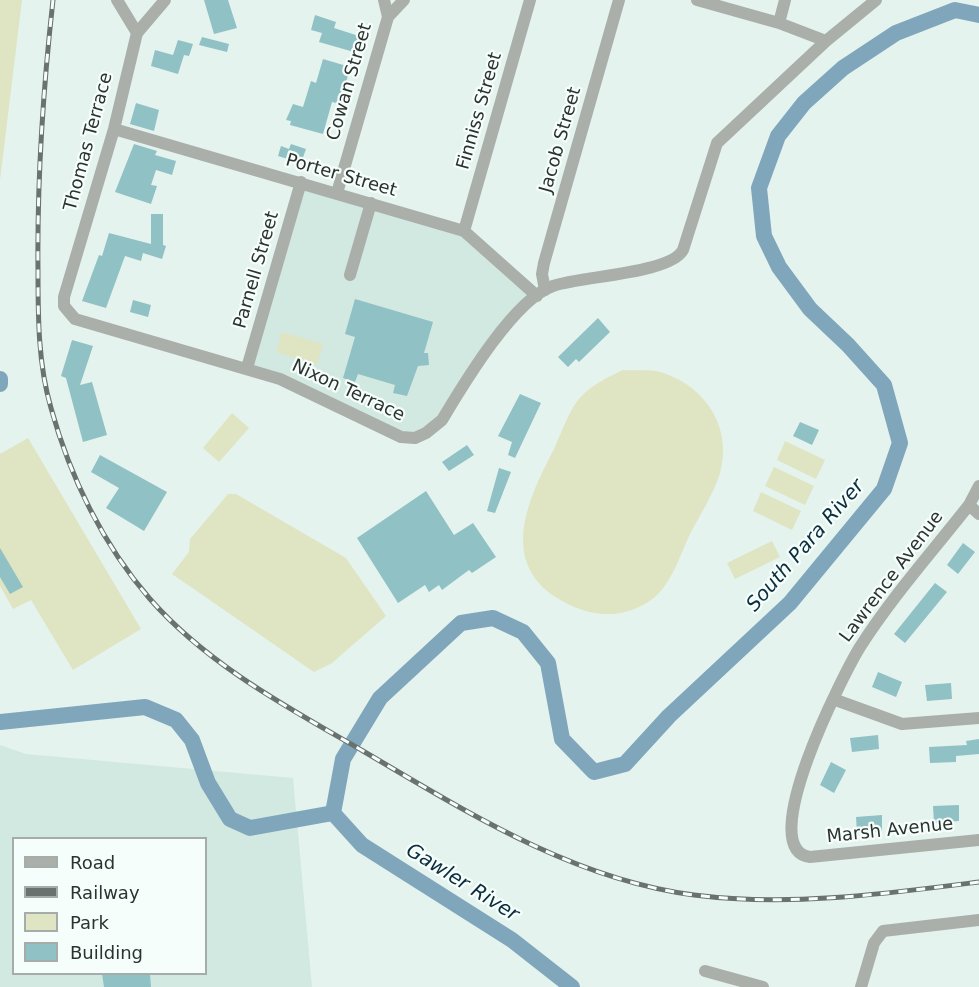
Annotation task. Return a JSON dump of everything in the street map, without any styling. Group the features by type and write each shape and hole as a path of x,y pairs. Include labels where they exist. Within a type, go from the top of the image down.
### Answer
{"street":[{"path":"117,0 137,33 165,0"},
{"path":"384,0 388,17"},
{"path":"388,17 404,0"},
{"name":"Finniss Street","path":"464,231 530,0"},
{"name":"Jacob Street","path":"541,293 544,263 619,0"},
{"path":"697,0 779,22 826,41"},
{"path":"779,22 785,0"},
{"path":"541,293 600,276 665,265 678,258 683,250 717,143 826,41 876,0"},
{"name":"Cowan Street","path":"337,193 388,17"},
{"name":"Thomas Terrace","path":"64,297 114,129 137,33"},
{"name":"Porter Street","path":"114,129 464,231 541,293"},
{"name":"Parnell Street","path":"247,368 302,182"},
{"path":"350,275 371,203"},
{"name":"Nixon Terrace","path":"64,297 64,306 75,319 247,368 304,388 391,433 415,438 434,429 442,420 492,344 526,304 541,293"},
{"name":"Lawrence Avenue","path":"805,856 797,852 793,845 791,826 794,796 833,699 860,648 969,505 979,486"},
{"path":"969,505 979,514"},
{"path":"833,699 902,724 979,718"},
{"name":"Marsh Avenue","path":"805,856 979,840"},
{"path":"861,987 874,943 883,931 979,920"},
{"path":"705,971 763,987"}],"shaded area":[{"path":"301,182 464,231 537,296 526,304 449,408 415,438 247,368"},
{"path":"0,745 26,754 293,778 312,987 0,987"}],"green space":[{"path":"0,0 22,0 0,180"},
{"path":"282,332 323,344 317,365 276,352"},
{"path":"623,370 660,372 676,378 702,397 718,424 723,456 714,488 664,587 640,607 616,614 592,613 557,598 539,583 528,566 524,547 524,528 528,507 536,487 574,405 593,386"},
{"path":"232,413 249,428 219,462 203,448"},
{"path":"28,438 141,629 73,670 31,600 13,609 0,586 0,454"},
{"path":"785,441 825,460 816,479 777,460"},
{"path":"774,467 814,486 805,505 765,486"},
{"path":"761,492 801,511 792,530 753,511"},
{"path":"228,494 236,494 346,558 386,616 332,663 314,672 172,574 189,552 190,539"},
{"path":"772,541 780,557 735,579 727,563"}],"building":[{"path":"204,0 228,0 237,28 214,34"},
{"path":"315,15 336,22 334,28 359,36 354,52 319,42 322,33 311,30"},
{"path":"202,37 229,44 227,52 199,45"},
{"path":"178,40 193,44 189,56 184,55 178,74 151,66 155,50 173,55"},
{"path":"323,59 350,67 341,104 332,102 323,134 290,125 291,121 286,120 293,104 303,107 311,81 316,83"},
{"path":"136,103 159,110 154,131 130,124"},
{"path":"134,144 157,151 155,155 176,161 172,175 156,170 151,185 157,186 151,204 115,192"},
{"path":"291,144 306,149 301,163 278,156 281,146 289,149"},
{"path":"151,214 163,214 163,245 166,246 162,259 143,253 141,261 125,256 106,308 82,301 99,255 102,256 109,233 151,244"},
{"path":"355,299 433,322 424,353 428,353 429,365 418,366 407,396 393,393 395,385 358,374 355,382 343,378 355,337 345,334"},
{"path":"133,300 151,305 148,317 130,312"},
{"path":"598,318 610,332 579,362 576,359 568,367 558,357"},
{"path":"72,340 93,346 80,385 92,382 107,435 83,442 66,378 61,376"},
{"path":"520,394 541,403 515,458 508,455 512,442 498,436"},
{"path":"800,422 819,430 812,445 793,436"},
{"path":"467,445 474,455 449,471 442,462"},
{"path":"100,455 167,492 144,531 106,508 119,488 91,472"},
{"path":"499,468 511,472 495,513 487,511"},
{"path":"426,491 454,535 473,523 496,557 472,573 469,570 442,590 439,585 429,592 425,585 398,603 357,538"},
{"path":"963,543 975,552 958,574 947,565"},
{"path":"0,548 23,587 10,594 0,577"},
{"path":"935,583 947,592 905,643 894,634"},
{"path":"878,672 902,682 896,697 872,687"},
{"path":"951,683 952,699 927,701 925,685"},
{"path":"878,735 879,749 852,752 850,738"},
{"path":"979,739 979,754 956,756 956,762 930,763 929,747 967,745 966,741"},
{"path":"831,762 846,770 834,793 820,785"},
{"path":"959,805 959,821 934,823 933,806"},
{"path":"882,815 882,832 857,833 856,817"},
{"path":"102,975 150,975 151,987 104,987"}],"waterway":[{"name":"South Para River","path":"333,813 343,759 380,698 461,623 493,618 523,632 548,663 562,739 594,772 625,764 669,716 790,603 884,489 900,443 884,385 848,345 810,309 779,267 764,236 759,188 778,136 804,103 843,68 896,33 955,10 979,15"},
{"path":"0,379 0,384"},
{"path":"0,722 145,707 176,720 192,740 208,783 230,819 250,828 333,813"},
{"name":"Gawler River","path":"333,813 362,845 512,940 572,987"}],"railway":[{"path":"53,0 41,135 38,236 38,305 43,374 59,434 78,485 90,509 117,556 133,578 173,623 197,644 250,683 441,797 522,840 605,874 649,887 694,895 765,900 872,895 979,882"}]}
